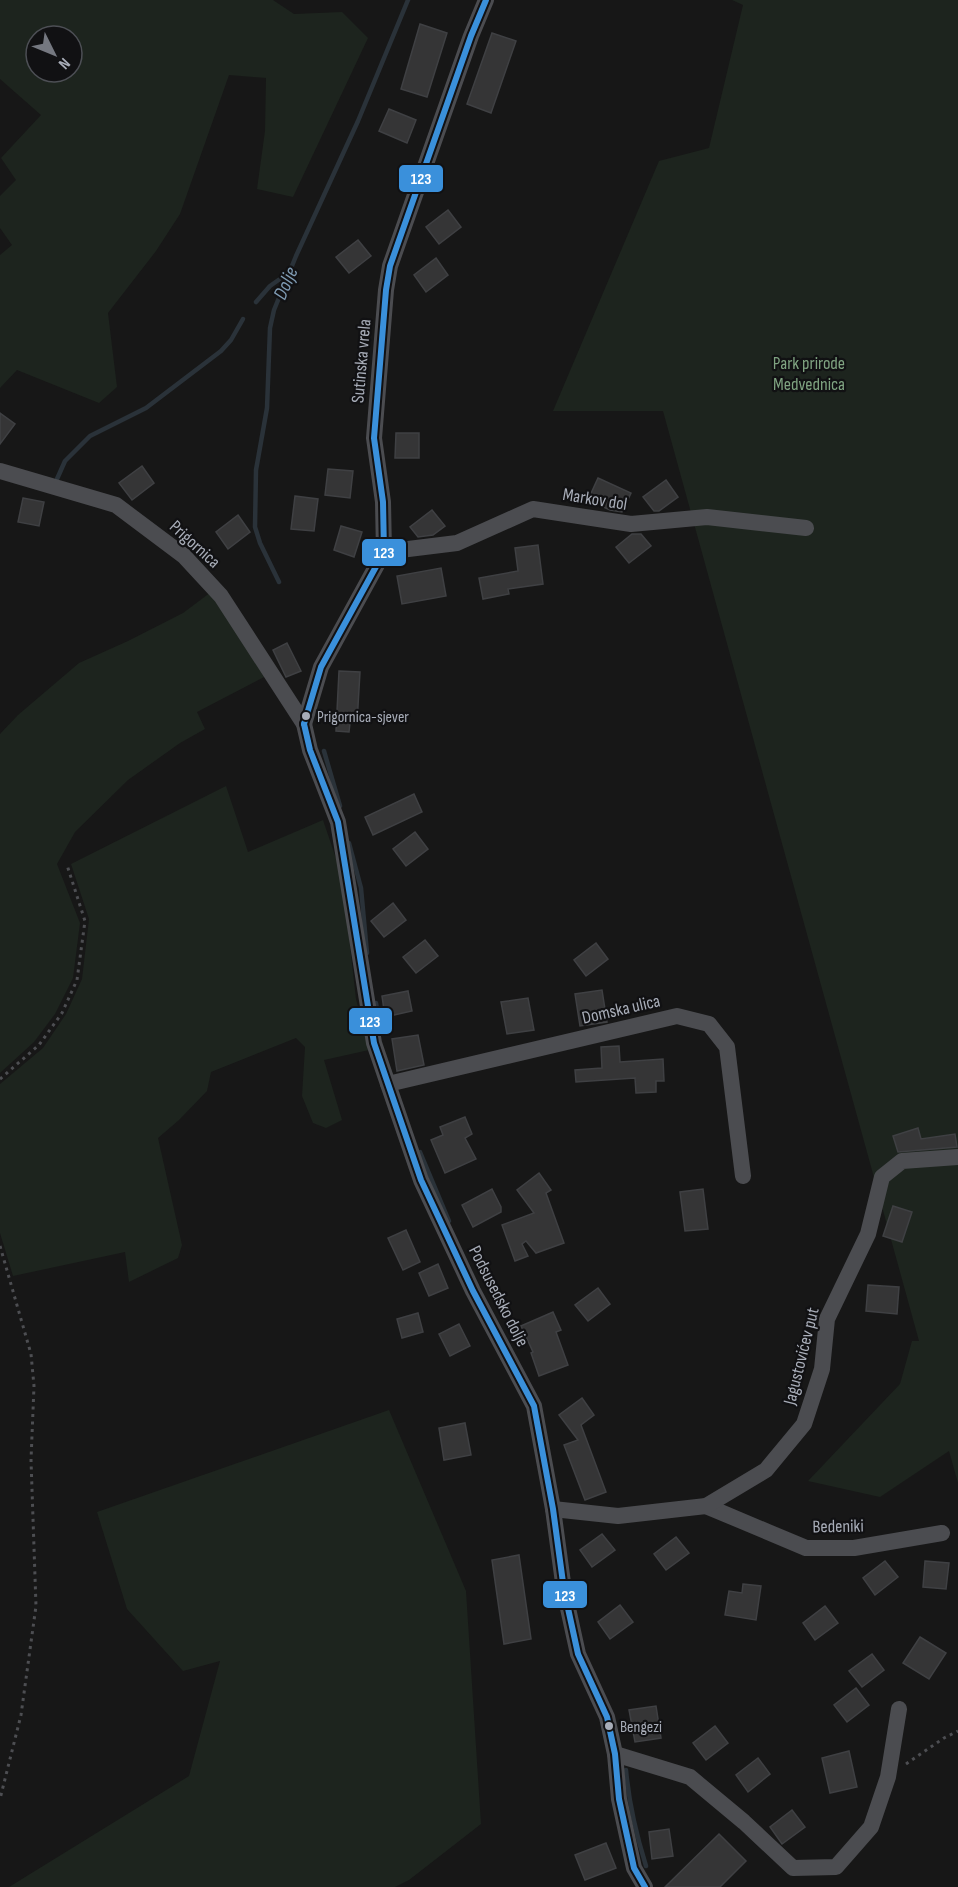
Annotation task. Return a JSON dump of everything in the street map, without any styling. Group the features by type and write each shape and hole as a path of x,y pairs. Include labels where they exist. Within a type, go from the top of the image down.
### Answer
{"street":[{"name":"Sutinska vrela","path":"304,724 321,668 384,552 383,502 374,438 390,266 471,36 486,0"},
{"name":"Prigornica","path":"0,471 116,505 184,556 221,596 304,724"},
{"name":"Markov dol","path":"384,552 457,543 533,509 631,524 707,517 806,528"},
{"name":"Podsusedsko dolje","path":"304,724 310,750 338,822 374,1043 421,1180 473,1292 534,1406 553,1509 564,1590 578,1654 607,1717 615,1754 619,1799 634,1868 645,1887"},
{"name":"Domska ulica","path":"388,1084 677,1016 709,1024 727,1047 743,1176"},
{"name":"Jagustovićev put","path":"553,1509 618,1516 706,1506 766,1470 804,1424 822,1369 827,1319 868,1234 882,1177 902,1161 958,1157"},
{"name":"Bedeniki","path":"706,1506 806,1548 854,1548 942,1533"},
{"path":"615,1754 690,1777 744,1822 793,1868 836,1867 871,1827 888,1778 898,1709"}],"path":[{"path":"0,1079 39,1045 62,1013 77,980 85,921 66,865"},
{"path":"0,1246 32,1354 34,1386 31,1460 36,1606 21,1715 0,1799"},
{"path":"888,1778 944,1738 958,1731"}],"green space":[{"path":"0,0 273,0 294,14 342,12 368,38 293,197 257,189 265,131 266,78 229,75 180,214 156,251 108,313 117,387 99,403 17,370 0,388 0,255 12,245 0,228 0,196 16,180 1,158 41,115 0,79"},
{"name":"Park prirode Medvednica","path":"732,0 958,0 958,1483 949,1451 880,1497 808,1481 900,1384 912,1341 919,1341 663,411 553,411 659,161 709,148 743,5"},
{"path":"211,592 266,676 197,712 205,729 180,743 128,780 75,832 57,864 80,923 73,978 55,1014 34,1042 0,1073 0,734 18,715 79,663 183,613"},
{"path":"226,786 248,852 323,820 342,876 356,999 369,1050 324,1060 342,1120 326,1128 313,1123 302,1096 305,1047 296,1038 211,1072 207,1091 158,1138 182,1245 178,1258 129,1282 125,1252 13,1276 0,1233 0,1084 43,1048 66,1014 82,979 89,919 71,864"},
{"path":"389,1410 466,1591 481,1824 409,1880 395,1887 9,1887 189,1776 220,1661 183,1671 127,1609 97,1512"}],"building":[{"path":"420,24 447,33 427,97 401,89"},
{"path":"492,33 516,41 491,113 467,104"},
{"path":"389,109 416,120 407,143 379,131"},
{"path":"448,210 461,227 439,244 426,227"},
{"path":"358,240 371,256 349,273 336,257"},
{"path":"436,258 448,275 426,292 414,275"},
{"path":"0,413 15,424 0,444"},
{"path":"396,433 419,433 419,458 395,458"},
{"path":"142,466 154,483 132,500 119,483"},
{"path":"328,469 353,471 350,498 325,495"},
{"path":"598,478 631,493 622,512 610,510 588,500"},
{"path":"666,480 678,497 659,511 654,511 643,497"},
{"path":"295,496 318,499 314,531 291,529"},
{"path":"23,498 44,502 39,526 18,522"},
{"path":"432,510 445,526 433,535 418,537 410,527"},
{"path":"238,515 250,532 228,549 216,532"},
{"path":"341,526 362,532 354,557 334,550"},
{"path":"632,534 641,534 651,546 629,563 616,547"},
{"path":"538,545 543,584 508,589 509,594 483,599 479,578 518,571 515,548"},
{"path":"441,568 446,596 402,604 397,576"},
{"path":"287,643 301,671 286,677 273,650"},
{"path":"339,671 360,672 357,723 350,723 349,732 336,731"},
{"path":"414,794 422,812 373,835 365,817"},
{"path":"415,832 428,849 406,866 393,849"},
{"path":"393,903 406,920 384,937 371,921"},
{"path":"425,940 438,956 416,973 403,957"},
{"path":"596,943 608,959 586,976 574,960"},
{"path":"602,990 607,1022 580,1026 575,994"},
{"path":"408,991 412,1011 385,1017 382,996"},
{"path":"528,998 534,1030 507,1034 501,1002"},
{"path":"418,1035 424,1065 397,1071 392,1039"},
{"path":"619,1046 620,1062 663,1059 664,1081 656,1081 656,1092 636,1093 635,1078 576,1082 575,1070 602,1068 601,1047"},
{"path":"465,1117 472,1134 465,1138 476,1159 445,1173 431,1140 443,1135 440,1127"},
{"path":"918,1128 921,1139 955,1134 957,1147 898,1152 893,1136"},
{"path":"539,1173 551,1190 546,1193 564,1243 536,1253 526,1241 522,1244 528,1256 515,1261 502,1225 534,1213 517,1190"},
{"path":"492,1189 501,1207 501,1212 473,1227 462,1205"},
{"path":"703,1189 708,1229 685,1231 680,1192"},
{"path":"893,1206 912,1212 902,1242 883,1236"},
{"path":"406,1230 420,1262 403,1270 388,1238"},
{"path":"438,1264 448,1288 429,1296 419,1273"},
{"path":"868,1285 899,1287 897,1314 866,1311"},
{"path":"598,1288 610,1304 588,1321 575,1305"},
{"path":"553,1312 561,1330 556,1332 568,1365 539,1376 531,1353 533,1352 521,1326"},
{"path":"418,1313 423,1332 402,1338 397,1319"},
{"path":"459,1324 470,1346 450,1356 439,1334"},
{"path":"582,1398 594,1415 581,1425 606,1492 585,1500 564,1445 578,1440 559,1415"},
{"path":"465,1423 471,1455 444,1460 439,1428"},
{"path":"602,1534 615,1550 592,1567 580,1550"},
{"path":"676,1537 689,1553 666,1570 654,1554"},
{"path":"519,1555 531,1639 504,1644 492,1560"},
{"path":"885,1561 898,1577 875,1595 863,1578"},
{"path":"925,1561 949,1563 946,1589 923,1587"},
{"path":"743,1584 761,1586 756,1620 725,1615 729,1591 742,1593"},
{"path":"620,1605 633,1622 610,1639 598,1622"},
{"path":"825,1606 838,1623 815,1640 803,1623"},
{"path":"920,1637 946,1653 929,1679 903,1663"},
{"path":"872,1654 884,1670 862,1687 849,1671"},
{"path":"856,1688 869,1705 847,1722 834,1705"},
{"path":"656,1706 661,1738 635,1742 629,1710"},
{"path":"715,1726 728,1743 706,1760 693,1743"},
{"path":"849,1751 857,1787 830,1793 822,1758"},
{"path":"758,1758 770,1774 748,1792 736,1775"},
{"path":"792,1810 805,1827 782,1844 770,1827"},
{"path":"669,1829 673,1856 652,1859 649,1832"},
{"path":"719,1834 746,1861 720,1887 665,1887"},
{"path":"606,1843 616,1868 585,1880 575,1855"}],"waterway":[{"name":"Dolje","path":"279,582 260,543 255,527 256,470 267,408 270,328 274,310 296,256 358,121 408,0"},
{"path":"256,302 270,286 287,274"},
{"path":"57,479 65,461 90,436 146,408 221,351 231,340 243,319"},
{"name":"Dolje","path":"324,751 340,806"},
{"name":"Dolje","path":"349,843 361,888 367,953"},
{"name":"Dolje","path":"376,1003 379,1021"},
{"name":"Dolje","path":"420,1152 449,1221"},
{"name":"Dolje","path":"626,1770 633,1819 646,1866"}],"transit line":[{"name":"123","path":"304,724 321,667 384,552 383,502 374,438 390,266 471,36 486,0"},
{"name":"123","path":"304,724 310,750 338,822 374,1043 421,1180 473,1291 534,1406 553,1509 564,1590 578,1654 607,1717 615,1754 619,1799 634,1868 645,1887"}],"place":[{"name":"Prigornica-sjever","path":"306,716"},
{"name":"Bengezi","path":"609,1726"}]}
